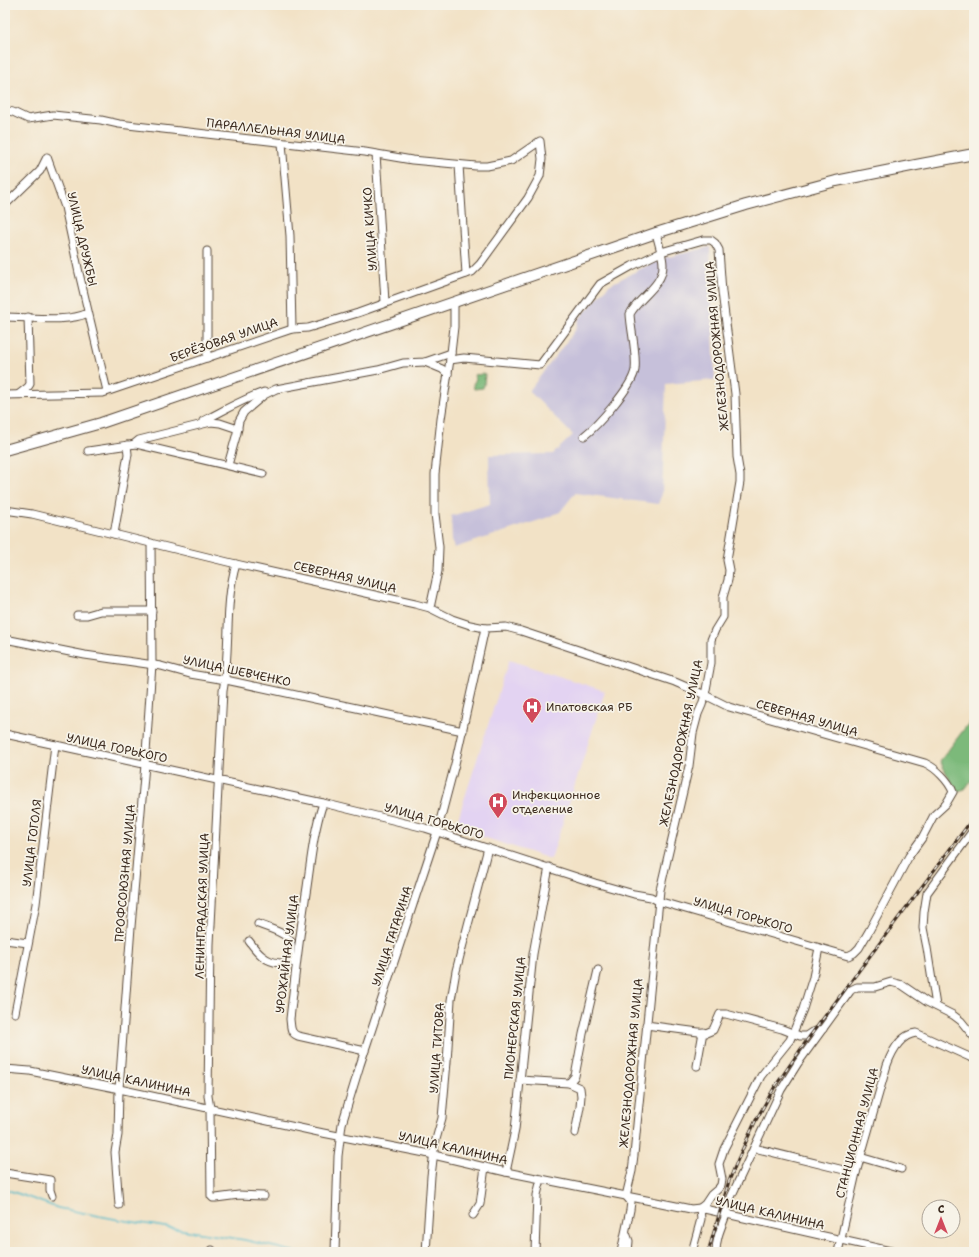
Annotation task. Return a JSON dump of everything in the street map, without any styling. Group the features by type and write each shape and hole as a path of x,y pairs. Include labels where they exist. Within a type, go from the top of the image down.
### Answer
{"highway":[{"path":"5,450 101,422 656,233 746,205 821,185 974,154"}],"street":[{"name":"ПАРАЛЛЕЛЬНАЯ УЛИЦА","path":"5,110 28,119 47,115 101,120 119,124 459,165 487,166 511,161 540,141 542,159 540,176 528,198 480,264 472,272 466,274"},
{"name":"БЕРЁЗОВАЯ УЛИЦА","path":"5,395 103,393 292,329 290,236 282,143"},
{"name":"УЛИЦА КИЧКО","path":"376,154 385,302"},
{"name":"УЛИЦА ДРУЖБЫ","path":"5,205 40,171 47,157 65,208 107,391"},
{"path":"292,329 308,328 358,313 466,274 459,165"},
{"path":"584,436 600,422 633,377 635,361 630,314 654,287 660,277 663,264 662,252 656,233"},
{"name":"ЖЕЛЕЗНОДОРОЖНАЯ УЛИЦА","path":"450,357 540,365 600,284 632,266 662,252 703,240 711,240 718,247 735,394 737,457 740,482 727,560 729,570 723,597 723,617 711,640 711,663 705,695 693,733 690,762 658,901 632,1166 626,1196 631,1202 622,1252"},
{"path":"207,251 207,358"},
{"path":"430,608 438,571 439,547 435,514 435,474 454,327 454,303"},
{"path":"5,317 68,318 81,317 88,313"},
{"path":"18,395 26,390 30,384 28,318"},
{"path":"190,427 248,398 276,388 378,370 403,363 425,362 450,357"},
{"path":"425,362 442,369 448,374"},
{"path":"228,465 239,421 244,412 264,394 276,388"},
{"path":"114,534 130,445 139,440 211,422 220,422 238,429"},
{"path":"88,451 130,445 228,465 263,474"},
{"name":"СЕВЕРНАЯ УЛИЦА","path":"5,510 32,514 236,564 430,608 452,619 485,628 499,626 521,631 675,682 729,707 866,747 906,757 930,766 943,778 953,792 946,804 934,815 922,838 909,856 870,931 859,948 848,956"},
{"name":"ПРОФСОЮЗНАЯ УЛИЦА","path":"119,1205 115,1152 118,1135 119,1089 152,664 151,543"},
{"name":"ЛЕНИНГРАДСКАЯ УЛИЦА","path":"236,564 230,587 226,680 218,781 210,944 208,1096 210,1108 212,1197 216,1198 248,1194 264,1196"},
{"path":"77,615 87,615 101,611 152,611"},
{"name":"УЛИЦА ГАГАРИНА","path":"335,1252 338,1156 342,1124 437,832 463,731 485,628"},
{"name":"УЛИЦА ШЕВЧЕНКО","path":"5,639 85,655 152,664 190,674 226,680 463,731"},
{"name":"УЛИЦА ГОРЬКОГО","path":"5,734 323,803 437,832 634,894 651,897 658,901 848,956"},
{"name":"УЛИЦА ГОГОЛЯ","path":"15,1013 36,904 55,745"},
{"name":"УРОЖАЙНАЯ УЛИЦА","path":"323,803 311,854 295,962 290,1020 291,1032 298,1036 365,1051"},
{"path":"936,1006 923,928 927,893 974,829"},
{"name":"УЛИЦА ТИТОВА","path":"426,1252 431,1176 442,1118 451,1000 456,971 488,848"},
{"name":"ПИОНЕРСКАЯ УЛИЦА","path":"506,1172 515,1130 533,954 549,867"},
{"path":"258,924 286,935 300,936"},
{"path":"286,935 291,941 290,955 295,962"},
{"path":"5,940 28,942"},
{"path":"249,941 263,957 278,963 295,962"},
{"path":"692,1252 701,1219 700,1208 705,1204 710,1195 716,1192 721,1185 722,1179 719,1164 724,1149 761,1076 790,1040 813,977 819,948"},
{"path":"569,1083 575,1076 598,970"},
{"path":"716,1252 719,1232 731,1197 780,1090 851,990 857,987 875,987 892,982 902,985 927,1002 953,1015 974,1037"},
{"path":"646,1025 706,1033 713,1030 716,1026 720,1014 726,1014 800,1036 806,1036 812,1032 830,1026"},
{"path":"697,1066 703,1032"},
{"name":"СТАНЦИОННАЯ УЛИЦА","path":"838,1252 860,1158 891,1054 899,1042 905,1037 916,1033 974,1059"},
{"name":"УЛИЦА КАЛИНИНА","path":"5,1069 30,1071 434,1155 506,1172 691,1209 700,1208 895,1252"},
{"path":"520,1080 569,1083 580,1088 581,1096 575,1133"},
{"path":"754,1148 856,1174"},
{"path":"860,1158 901,1169"},
{"path":"473,1215 480,1204 485,1167"},
{"path":"5,1173 50,1180 50,1190 52,1196"},
{"path":"535,1252 537,1195 541,1179"},
{"path":"626,1232 629,1241 628,1252"}],"shaded area":[{"path":"710,247 715,380 666,384 662,494 658,504 575,493 560,512 454,548 452,541 451,516 490,504 489,455 553,454 573,435 529,391 576,329 579,319 609,285 660,259"},
{"path":"509,660 605,691 551,859 455,828"}],"green space":[{"path":"482,373 485,374 483,388 474,389 473,384 476,379 474,376 475,374 479,375"},
{"path":"974,716 974,777 965,789 958,791 952,784 940,761"}],"waterway":[{"path":"5,1189 58,1208 115,1219 245,1240 296,1252"}],"railway":[{"path":"708,1252 729,1181 756,1120 774,1088 807,1040 974,817"}],"place":[{"name":"Ипатовская РБ","path":"532,724"},
{"name":"Инфекционное отделение","path":"498,819"}]}
